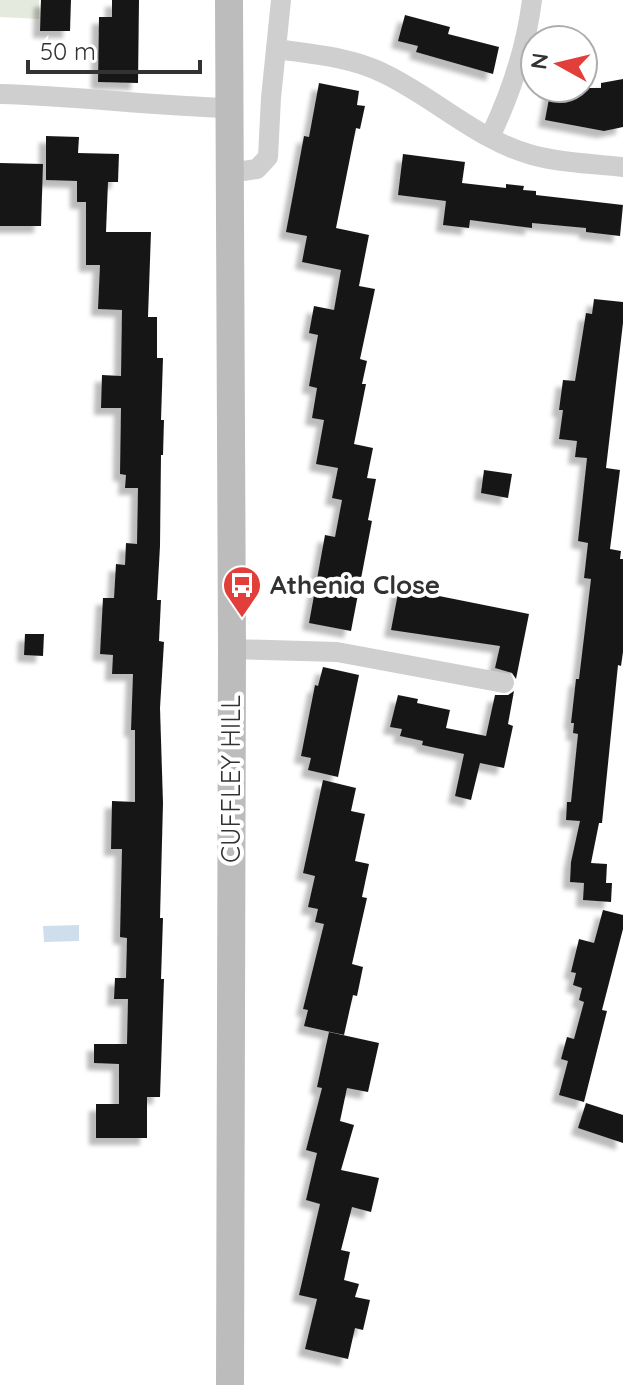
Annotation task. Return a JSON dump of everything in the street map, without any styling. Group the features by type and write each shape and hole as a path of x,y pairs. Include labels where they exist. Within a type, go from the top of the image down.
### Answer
{"main road":[{"name":"CUFFLEY HILL","path":"229,0 232,649 230,1385"}],"street":[{"path":"229,173 257,169 268,157 281,0"},
{"path":"490,137 509,96 523,49 532,0"},
{"path":"276,49 346,60 381,72 490,137 531,155 623,167"},
{"path":"0,94 230,108"},
{"path":"232,649 337,652 504,683"}],"shaded area":[{"path":"0,0 39,0 39,19 0,17"}],"water":[{"path":"79,925 79,941 44,942 43,926"}],"building":[{"path":"41,0 71,0 70,31 40,31"},
{"path":"112,0 139,0 138,83 98,82 99,17 112,17"},
{"path":"405,15 450,27 448,34 499,47 493,74 416,52 418,46 398,41"},
{"path":"623,79 623,127 604,131 545,120 548,104 599,104 601,83"},
{"path":"319,83 359,91 357,105 365,106 360,129 356,128 336,228 369,235 359,286 375,289 360,359 367,361 362,384 366,384 354,444 373,448 367,478 376,479 368,520 372,521 351,631 309,623 325,535 335,537 342,500 332,498 338,468 316,464 324,420 312,418 317,388 309,386 318,335 309,333 314,306 334,310 341,270 302,262 307,236 286,232 304,136 309,137"},
{"path":"46,136 79,137 78,153 119,154 118,182 108,182 106,232 151,232 148,317 157,317 157,358 163,358 161,420 164,420 157,600 161,600 159,641 164,642 160,708 163,803 160,918 163,918 161,979 164,979 160,1097 147,1097 147,1138 96,1138 96,1104 119,1104 119,1064 94,1063 94,1044 127,1044 128,999 114,999 115,978 126,978 127,938 120,937 122,849 111,849 112,801 135,802 135,730 131,730 133,674 112,674 113,655 100,654 103,598 114,598 116,564 125,565 126,543 137,544 138,488 125,488 126,475 120,474 121,408 101,408 102,375 121,376 122,310 98,309 100,265 86,265 86,202 77,202 77,181 46,180"},
{"path":"403,154 465,162 462,183 506,188 506,184 524,186 523,190 536,191 536,195 623,205 620,236 586,232 586,228 532,223 532,228 470,220 469,228 443,225 446,201 398,195"},
{"path":"0,163 43,164 41,226 0,226"},
{"path":"594,299 623,302 606,468 620,470 610,549 621,551 620,559 623,559 623,652 621,666 618,665 602,823 599,823 591,863 607,864 606,883 612,883 611,902 583,900 584,883 570,882 580,821 566,820 567,802 571,802 578,734 573,733 574,723 571,723 591,579 584,578 588,543 578,541 587,458 575,457 577,441 559,439 563,410 559,410 563,380 575,381 586,313 592,314"},
{"path":"484,470 512,474 508,498 481,493"},
{"path":"399,588 529,614 516,679 512,673 495,668 500,646 391,630"},
{"path":"25,634 44,634 43,656 24,655"},
{"path":"323,667 359,675 338,777 308,770 311,758 301,756 315,685 318,686"},
{"path":"514,691 508,724 513,726 504,768 480,763 471,800 455,796 464,754 422,745 423,741 400,736 402,729 390,727 398,695 418,699 417,703 450,710 446,728 486,736 495,695 508,695"},
{"path":"323,780 356,788 351,811 365,814 355,861 369,864 362,897 367,898 352,964 363,967 344,1035 304,1026 308,1010 303,1009 324,924 315,922 318,909 308,907 315,876 303,873"},
{"path":"603,910 623,915 623,929 602,1010 607,1011 584,1102 559,1095 568,1061 561,1059 567,1037 574,1039 584,1002 579,1000 582,988 573,985 576,973 571,972 579,939 594,943"},
{"path":"329,1032 379,1043 368,1092 347,1088 340,1121 354,1125 341,1170 379,1178 371,1212 352,1207 341,1250 350,1252 344,1280 359,1284 355,1297 370,1300 363,1330 355,1328 348,1359 305,1349 317,1299 299,1295 320,1204 306,1200 317,1153 306,1150 322,1088 317,1087"},
{"path":"586,1103 623,1115 623,1143 578,1128"}],"place":[{"name":"Athenia Close","path":"242,619"}]}
